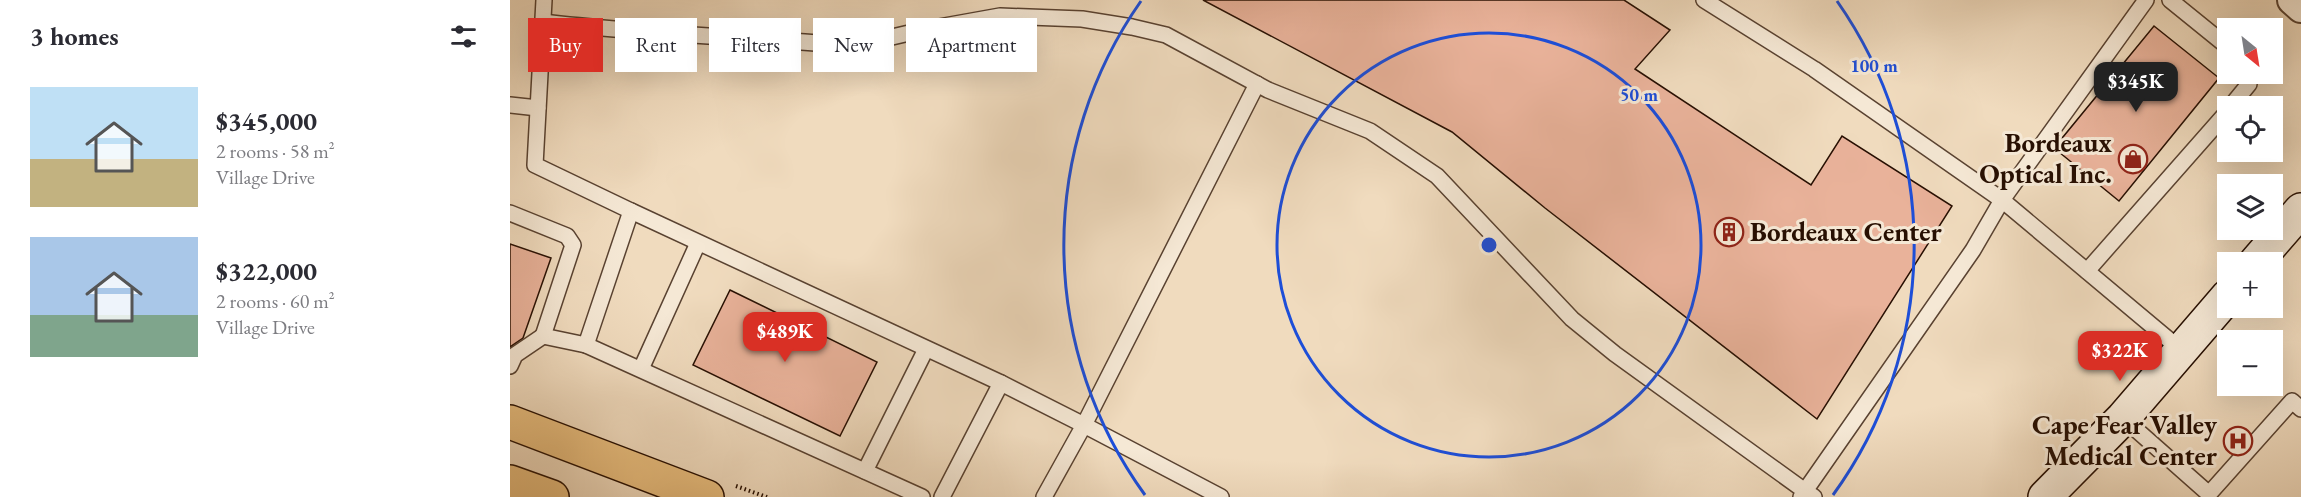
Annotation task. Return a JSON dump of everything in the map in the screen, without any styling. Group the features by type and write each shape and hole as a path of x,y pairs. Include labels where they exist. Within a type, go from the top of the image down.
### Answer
{"highway":[{"path":"510,422 707,497"},
{"path":"510,482 552,497"}],"main road":[{"path":"2265,252 2301,210"},
{"path":"2045,497 2123,418 2217,309"}],"street":[{"path":"2292,0 2301,8"}],"lane":[{"path":"543,18 544,0"},
{"path":"1704,0 1824,75 2002,200 2181,350"},
{"path":"603,30 843,45 862,44 1000,16 1082,20 1132,27 1166,35 1257,84 1370,131 1437,176 1460,203 1572,319 1615,354 1807,495 1973,250 2002,200 2146,0"},
{"path":"2170,0 2217,38"},
{"path":"540,72 535,165 1001,383 1084,424 1192,490 1221,497"},
{"path":"1044,497 1084,424 1257,84"},
{"path":"2239,96 2249,84"},
{"path":"510,105 538,108"},
{"path":"2087,271 2217,123"},
{"path":"586,345 631,211"},
{"path":"510,213 567,236 573,245 543,336 512,359"},
{"path":"640,369 698,243"},
{"path":"543,336 586,345 922,497"},
{"path":"865,471 926,349"},
{"path":"942,497 1001,383"},
{"path":"2123,418 2209,494 2292,401 2301,409"}],"building":[{"name":"Bordeaux Center","path":"1203,0 1624,0 1670,30 1635,69 1811,185 1842,136 1952,206 1817,419 1545,208 1452,132"},
{"path":"2154,26 2217,76 2217,80 2119,201 2054,148"},
{"path":"510,244 551,258 523,338 510,347"},
{"path":"730,290 877,362 840,436 693,365"}],"place":[{"name":"Bordeaux Optical Inc.","path":"2133,159"},
{"name":"Bordeaux Center","path":"1729,232"},
{"name":"Cape Fear Valley Medical Center","path":"2238,441"}]}
